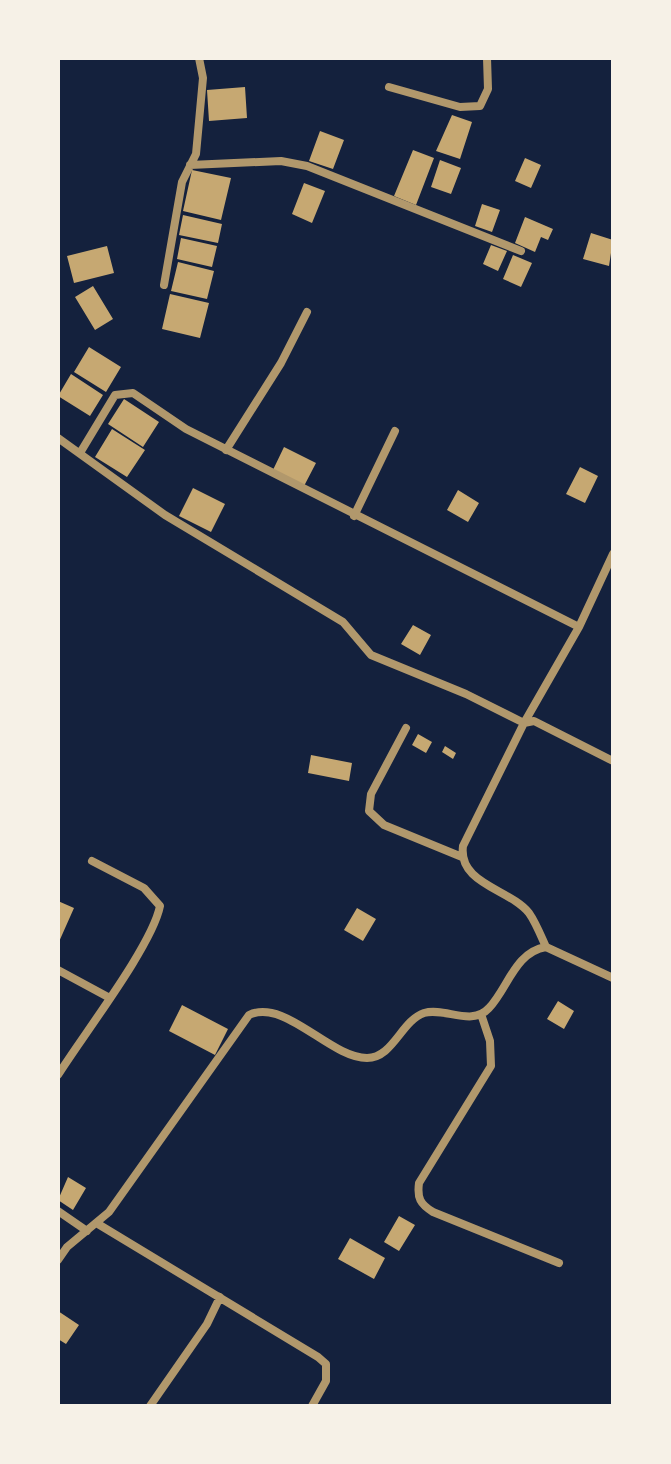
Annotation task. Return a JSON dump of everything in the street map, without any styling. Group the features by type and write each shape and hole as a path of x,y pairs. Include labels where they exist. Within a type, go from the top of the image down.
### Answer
{"street":[{"path":"164,285 176,208 196,154 203,78 199,58"},
{"path":"389,87 460,107 480,106 488,89 487,58"},
{"path":"190,165 281,161 307,166 521,251"},
{"path":"226,450 281,363 307,312"},
{"path":"80,453 115,395 124,391 133,393 186,429 226,450 579,627"},
{"path":"354,516 395,431"},
{"path":"58,438 165,515 343,622 371,655 466,694 524,723 534,721 613,761"},
{"path":"462,857 468,831 524,723 579,627 613,554"},
{"path":"406,728 371,794 369,811 384,825 462,857 472,874 528,913 546,947"},
{"path":"58,1075 158,919 160,906 144,888 92,861"},
{"path":"58,1260 67,1247 98,1224 249,1015 266,1011 278,1015 343,1050 367,1058 385,1051 410,1022 423,1014 472,1017 481,1014 488,1009 523,958 534,949 546,947 613,978"},
{"path":"58,970 108,997"},
{"path":"481,1014 490,1041 491,1066 419,1183 417,1195 422,1205 433,1212 559,1263"},
{"path":"58,1211 87,1231"},
{"path":"98,1224 326,1364 326,1381 312,1406"},
{"path":"150,1406 207,1324 220,1297"}],"building":[{"path":"245,87 247,118 209,121 207,90"},
{"path":"452,115 472,122 460,159 436,151"},
{"path":"320,131 344,140 333,169 309,161"},
{"path":"413,150 434,158 416,205 394,196"},
{"path":"525,158 541,165 531,188 515,181"},
{"path":"440,160 461,168 451,194 431,187"},
{"path":"192,170 231,178 221,220 183,211"},
{"path":"304,183 325,191 312,223 292,214"},
{"path":"482,204 500,210 492,232 475,226"},
{"path":"183,215 222,224 218,243 179,235"},
{"path":"525,217 553,229 548,240 541,237 535,252 515,243"},
{"path":"591,233 613,240 609,266 583,259"},
{"path":"181,238 217,246 212,267 177,259"},
{"path":"491,245 507,251 498,271 483,264"},
{"path":"107,246 114,273 74,283 67,256"},
{"path":"513,255 532,263 521,287 503,279"},
{"path":"178,262 214,271 207,299 171,291"},
{"path":"93,286 113,319 95,330 75,297"},
{"path":"170,294 209,303 200,338 162,329"},
{"path":"89,347 121,367 106,392 74,372"},
{"path":"71,374 103,395 90,416 58,396"},
{"path":"124,399 159,422 143,447 108,424"},
{"path":"112,429 145,450 127,477 95,457"},
{"path":"284,447 316,463 303,488 272,472"},
{"path":"580,467 598,476 585,503 566,494"},
{"path":"193,488 225,504 211,532 179,516"},
{"path":"458,490 479,503 468,522 447,510"},
{"path":"413,625 431,635 420,655 401,644"},
{"path":"418,734 432,742 426,753 412,745"},
{"path":"445,746 456,753 453,759 442,752"},
{"path":"311,755 352,763 349,781 308,773"},
{"path":"58,901 74,908 58,944"},
{"path":"357,908 376,919 363,941 344,930"},
{"path":"558,1001 574,1011 564,1029 547,1019"},
{"path":"182,1005 228,1029 215,1055 169,1031"},
{"path":"68,1177 86,1188 73,1210 58,1200"},
{"path":"399,1216 415,1225 399,1251 384,1242"},
{"path":"350,1238 385,1258 374,1279 338,1259"},
{"path":"58,1311 79,1325 66,1344 58,1339"}]}
